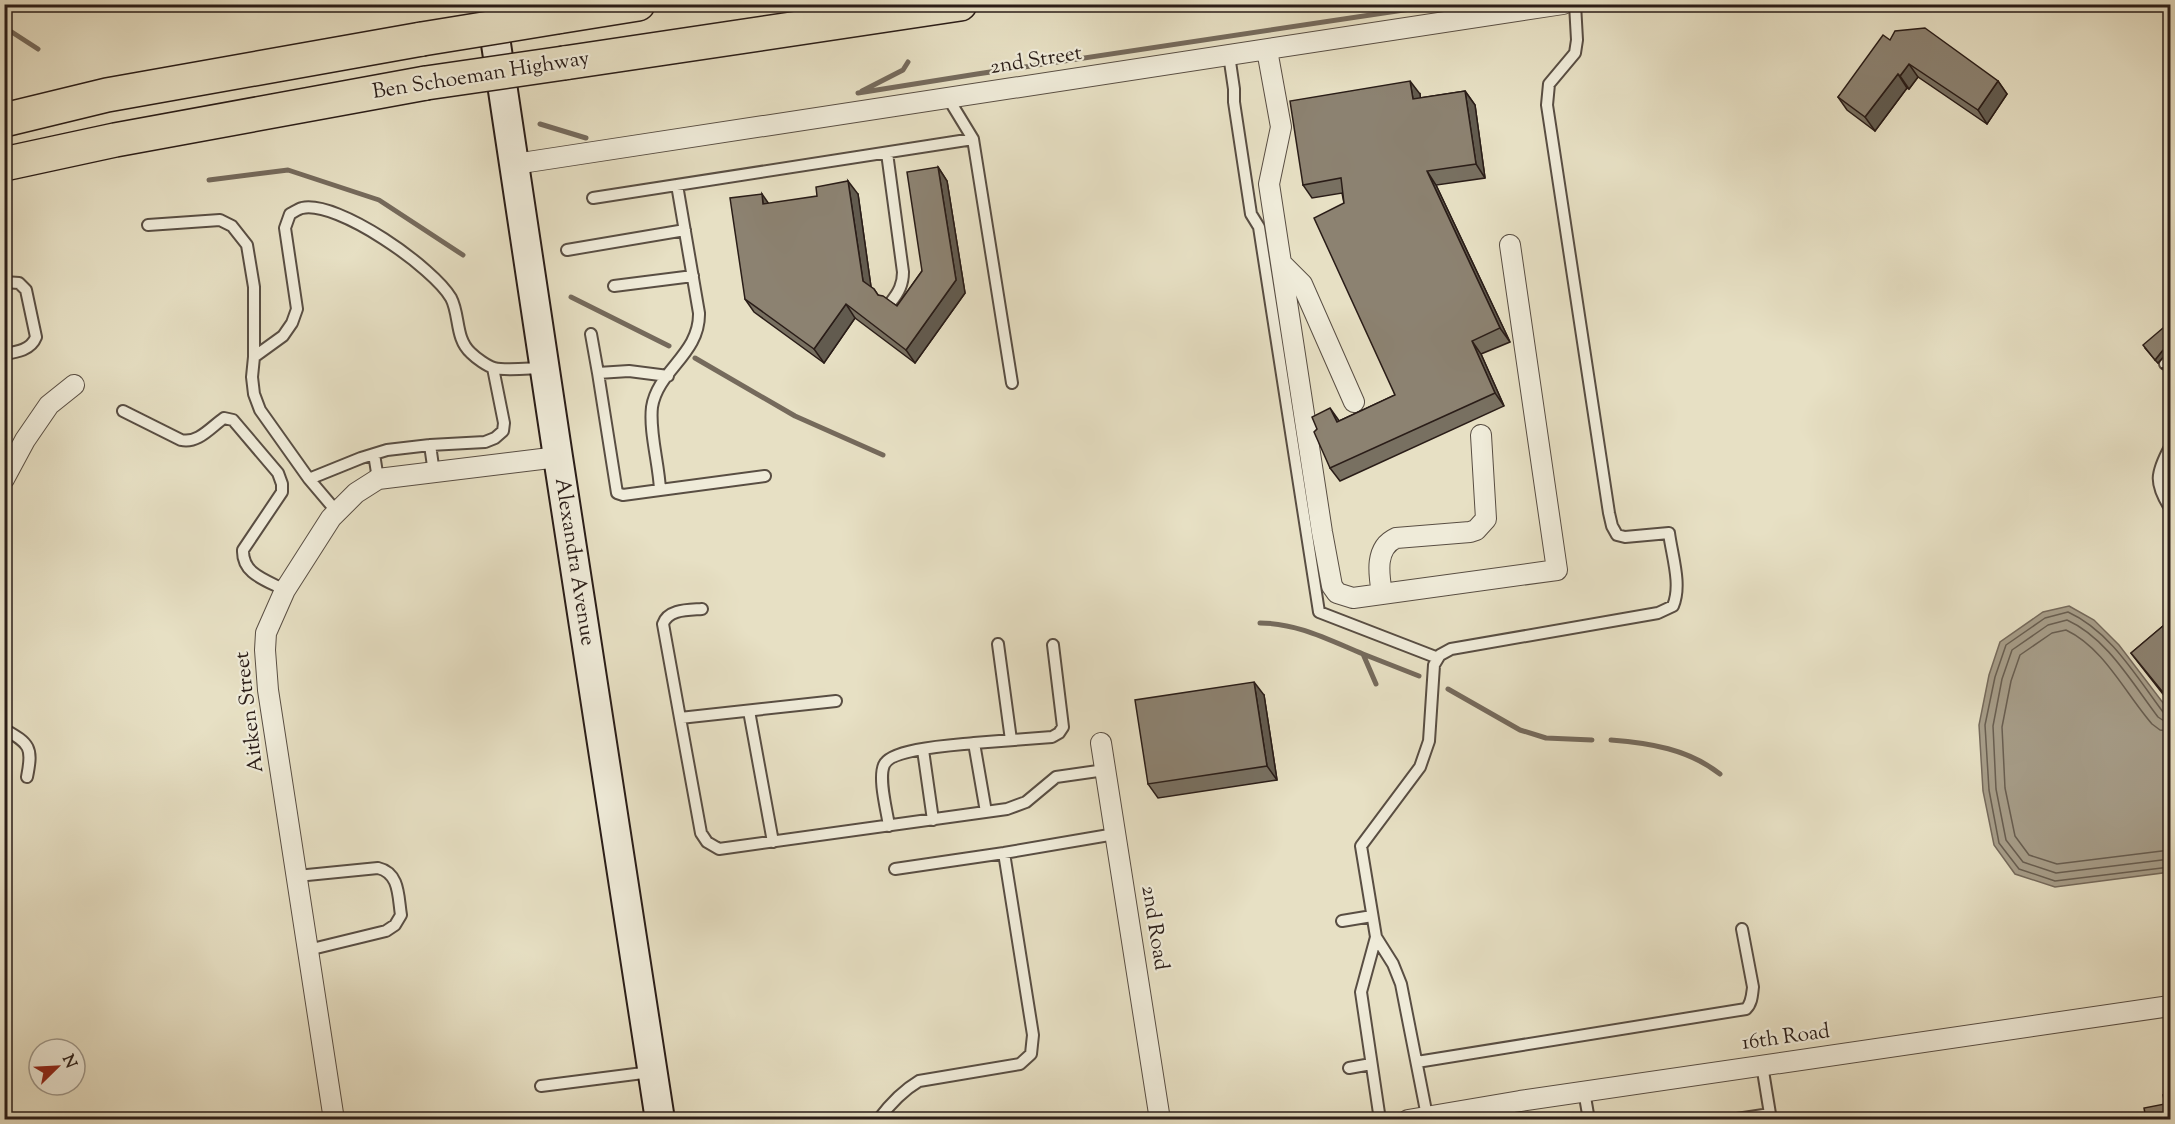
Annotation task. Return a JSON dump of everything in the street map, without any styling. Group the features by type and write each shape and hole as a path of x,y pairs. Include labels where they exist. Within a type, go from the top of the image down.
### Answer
{"highway":[{"path":"4,120 107,95 422,39 638,4"},
{"name":"Ben Schoeman Highway","path":"4,164 115,140 426,83 960,4"}],"main road":[{"name":"Alexandra Avenue","path":"490,4 660,1119"}],"street":[{"name":"2nd Street","path":"515,164 1563,4"},
{"path":"1267,50 1281,127 1269,184 1322,532 1332,586 1337,593 1353,598 1557,570 1510,245"},
{"path":"1282,264 1302,284 1354,402"},
{"path":"4,479 25,440 49,405 74,385"},
{"path":"1382,594 1379,572 1384,548 1388,542 1396,538 1470,532 1476,530 1486,519 1481,435"},
{"name":"Aitken Street","path":"334,1119 268,690 266,633 285,590 331,518 356,493 378,479 558,457"},
{"name":"2nd Road","path":"1101,743 1160,1119"},
{"name":"16th Road","path":"1418,1118 1584,1091 2170,1006"}],"lane":[{"path":"1418,1118 1417,1062 1401,984 1393,964 1376,937 1361,846 1420,767 1429,741 1434,665 1440,655 1451,649 1658,612 1673,606 1676,600 1677,582 1669,533 1625,537 1617,535 1609,513 1547,105 1549,84 1575,53 1577,40 1575,4"},
{"path":"1229,56 1251,214 1259,226 1319,612 1438,658"},
{"path":"948,98 973,139 1011,383"},
{"path":"593,198 973,139"},
{"path":"886,153 903,272 899,292 891,302"},
{"path":"660,490 652,406 668,376 696,338 699,325 677,185"},
{"path":"255,357 283,336 292,323 297,309 285,228 290,214 302,208 318,208 341,214 381,236 443,285 453,301 462,339 470,352 494,368 545,368"},
{"path":"148,225 220,220 232,226 240,234 247,245 254,287 255,357 252,377 254,394 260,410 309,479 338,512"},
{"path":"567,250 685,230"},
{"path":"614,286 693,276"},
{"path":"4,282 19,283 26,290 36,337 34,343 19,352 4,354"},
{"path":"591,334 617,493 623,495 765,476"},
{"path":"309,479 374,454 430,445 485,442 495,438 503,431 504,423 494,368"},
{"path":"598,373 629,371 668,376"},
{"path":"123,411 189,442 224,418 233,420 278,473 282,484 282,492 243,550 243,560 249,570 285,590"},
{"path":"430,445 434,473"},
{"path":"2170,447 2161,464 2158,485 2170,508"},
{"path":"374,454 378,479"},
{"path":"702,609 672,613 665,617 663,624 701,832 707,842 719,849 1007,809 1026,802 1056,777 1105,770"},
{"path":"998,644 1011,740"},
{"path":"889,826 882,777 886,760 899,754 974,742 1052,737 1059,733 1063,727 1053,645"},
{"path":"680,718 836,701"},
{"path":"749,711 773,842"},
{"path":"4,729 25,742 29,749 27,777"},
{"path":"974,742 986,812"},
{"path":"923,750 933,820"},
{"path":"895,869 1115,834"},
{"path":"878,1119 906,1088 919,1081 1020,1064 1031,1054 1034,1035 1004,853"},
{"path":"297,876 378,868 387,870 395,878 401,915 395,925 386,931 308,950"},
{"path":"1342,921 1372,916"},
{"path":"1417,1062 1746,1009 1752,996 1752,987 1742,929"},
{"path":"1376,937 1360,992 1380,1119"},
{"path":"1348,1068 1371,1064"},
{"path":"1730,1119 1770,1117 1762,1065"},
{"path":"541,1086 652,1071"},
{"path":"1584,1091 1589,1119"}],"water":[{"path":"2069,606 2094,620 2119,645 2170,712 2170,872 2055,887 2015,874 1994,845 1983,791 1979,725 1989,675 2000,642 2043,612"}],"building":[{"path":"1925,28 1998,81 1978,110 1909,64 1900,76 1898,74 1865,117 1838,97 1883,35 1890,40 1895,31"},
{"path":"1410,81 1413,99 1465,91 1476,164 1427,171 1500,328 1472,341 1495,393 1330,468 1314,432 1317,429 1312,417 1330,408 1337,422 1395,395 1314,218 1344,203 1341,178 1303,185 1290,101"},
{"path":"938,167 956,280 906,350 846,304 814,349 745,299 730,198 762,194 763,204 817,196 816,187 848,181 863,281 878,295 897,306 922,271 907,172"},
{"path":"2170,322 2170,350 2163,350 2155,360 2143,345"},
{"path":"2170,363 2170,378 2162,368"},
{"path":"2170,620 2170,701 2131,653"},
{"path":"1254,682 1267,766 1148,784 1135,700"},
{"path":"2170,1094 2170,1119 2146,1119 2144,1108 2165,1104 2163,1095"}],"waterway":[{"path":"858,93 1444,4"},
{"path":"4,27 38,49"},
{"path":"862,91 903,70 908,62"},
{"path":"540,124 586,138"},
{"path":"209,180 288,170 379,200 463,255"},
{"path":"571,297 669,346"},
{"path":"695,358 795,416 883,455"},
{"path":"1260,623 1300,629 1363,654 1376,684"},
{"path":"1363,654 1419,676"},
{"path":"1448,689 1520,730 1546,738 1592,740"},
{"path":"1611,740 1640,743 1682,753 1708,765 1720,774"}]}
